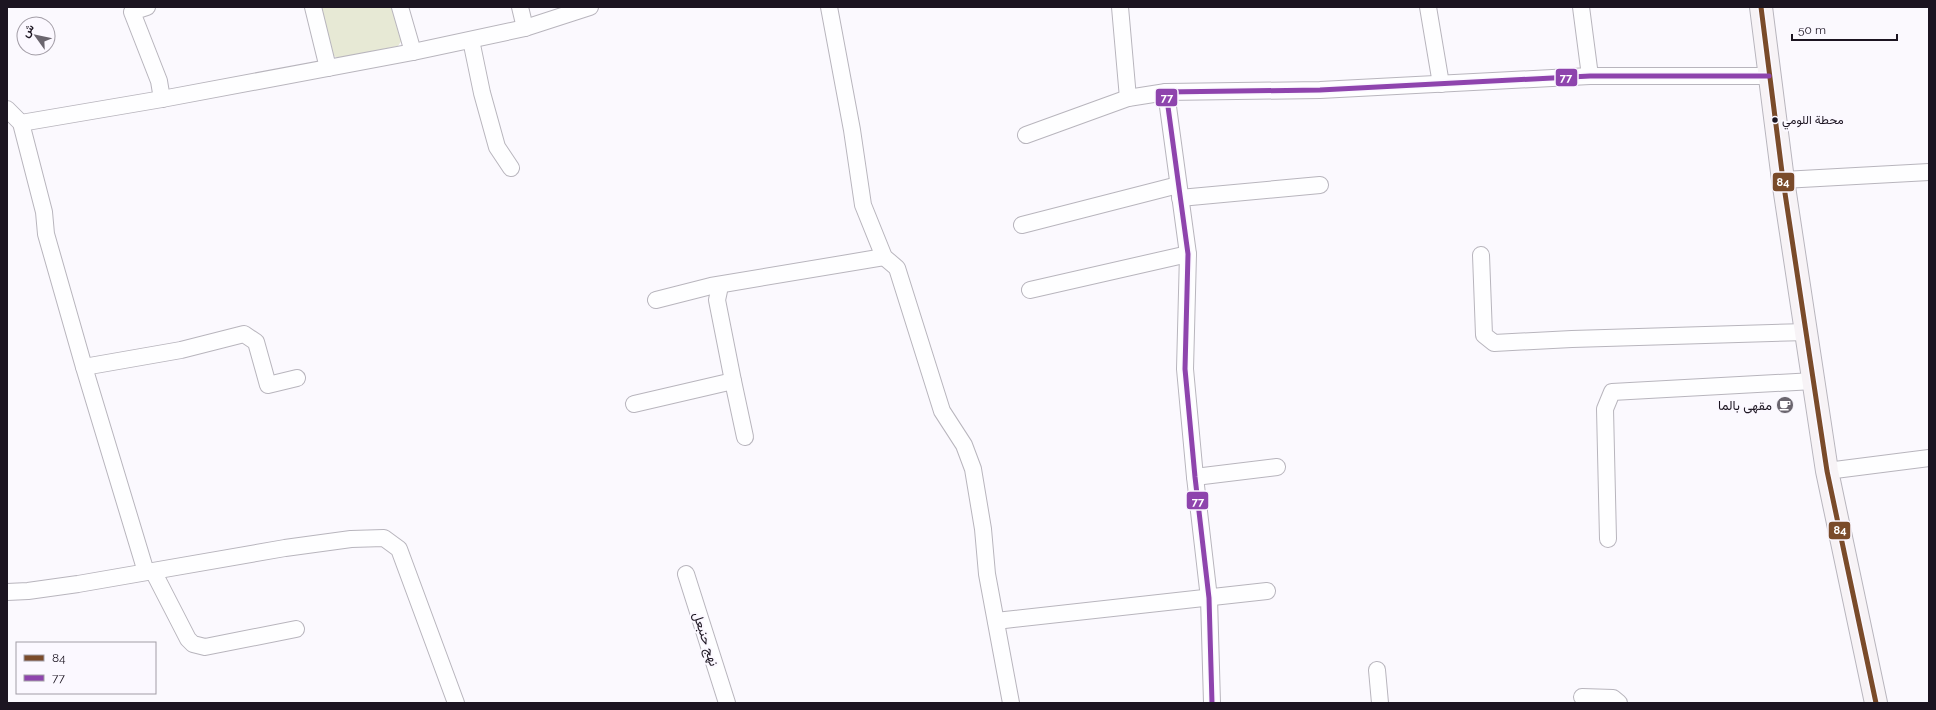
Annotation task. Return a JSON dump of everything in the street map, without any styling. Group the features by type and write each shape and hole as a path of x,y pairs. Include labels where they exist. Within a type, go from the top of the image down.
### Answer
{"main road":[{"path":"1760,7 1783,180 1827,471 1876,703"}],"street":[{"path":"147,7 132,12 159,81 162,100"},
{"path":"313,7 328,68"},
{"path":"400,7 413,52"},
{"path":"520,7 525,28"},
{"path":"21,123 162,100 413,52 525,28 590,7"},
{"path":"829,7 852,130 863,205 884,257 897,268 942,411 964,446 973,469 983,529 984,557 1011,703"},
{"path":"1120,7 1128,98"},
{"path":"1428,7 1441,84"},
{"path":"1581,7 1590,76"},
{"path":"471,40 482,93 497,147 511,168"},
{"path":"1026,135 1128,98 1166,92 1320,90 1590,76 1769,76"},
{"path":"1166,92 1188,254 1185,369 1195,477 1209,598 1212,703"},
{"path":"7,109 21,123 44,212 46,234 84,367 150,572 188,639 198,646 205,647 296,629"},
{"path":"1783,180 1929,172"},
{"path":"1022,226 1179,192 1320,185"},
{"path":"1030,290 1188,254"},
{"path":"1481,255 1484,335 1494,343 1572,338 1807,332"},
{"path":"656,300 711,286 720,286 884,257"},
{"path":"720,286 717,300 745,436"},
{"path":"84,367 181,350 244,334 256,342 268,385 297,378"},
{"path":"634,404 733,381"},
{"path":"1608,539 1605,409 1612,392 1814,381"},
{"path":"1827,471 1929,458"},
{"path":"1195,477 1277,467"},
{"path":"7,592 28,591 64,586 285,548 351,539 384,538 399,549 456,703"},
{"name":"نهج حنبعل","path":"686,574 727,703"},
{"path":"996,621 1267,591"},
{"path":"1377,670 1380,703"},
{"path":"1582,697 1613,698 1619,703"}],"green space":[{"path":"318,7 395,7 404,37 398,46 339,58 330,55"}],"transit line":[{"name":"84","path":"1761,7 1783,180 1827,471 1876,703"},
{"name":"77","path":"1212,703 1209,598 1195,477 1185,369 1188,254 1166,92 1320,90 1590,76 1769,76"}],"place":[{"name":"محطة اللومي","path":"1775,120"},
{"name":"مقهى بالما","path":"1785,405"}]}
